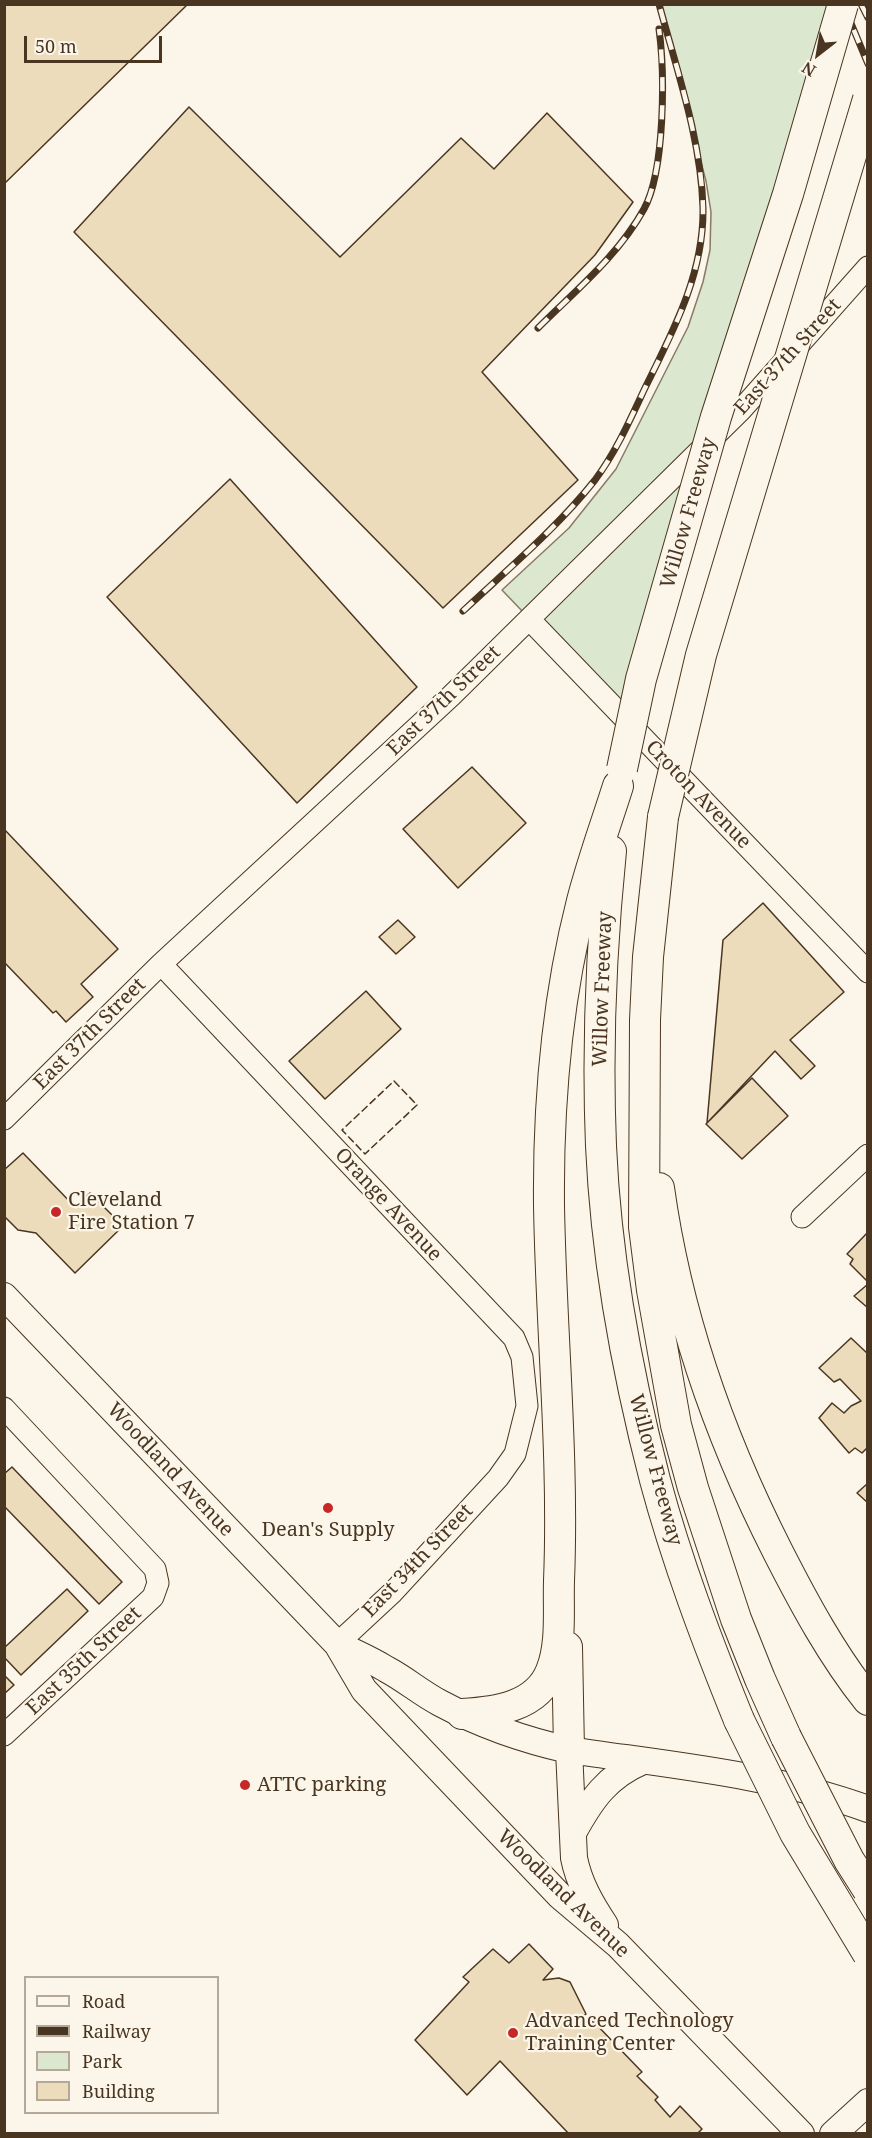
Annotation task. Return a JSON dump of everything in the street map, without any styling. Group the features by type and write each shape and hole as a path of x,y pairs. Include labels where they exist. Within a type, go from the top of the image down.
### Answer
{"highway":[{"name":"Willow Freeway","path":"843,4 788,194 716,417 641,679 620,777 602,959 600,1069 601,1148 615,1282 639,1416 656,1482 696,1610 739,1720 795,1833 867,1954"},
{"name":"Willow Freeway","path":"867,99 701,655 663,817 648,957 645,1020 644,1227 651,1290 676,1425 693,1488 732,1608 786,1737 843,1850 867,1890"},
{"path":"569,1750 566,1633 560,1560 549,1206 551,1121 560,1017 573,942 582,900 620,777"},
{"path":"645,1091 662,1212 675,1281 692,1344 714,1408 761,1518 792,1580 825,1637 867,1700"},
{"path":"462,1714 492,1712 517,1704 534,1693 547,1679 552,1670 556,1648 560,1560"}],"main road":[{"name":"Woodland Avenue","path":"4,1296 337,1644 364,1690 560,1896 618,1945 801,2133"},
{"name":"Woodland Avenue","path":"337,1644 386,1669 419,1691 462,1714 509,1734 569,1750 801,1788 867,1809"},
{"path":"569,1750 574,1858 582,1887 618,1945"},
{"path":"572,1833 588,1806 603,1788 624,1769 643,1761"},
{"path":"833,2133 867,2102"}],"street":[{"name":"East 37th Street","path":"4,1119 161,964 442,704 741,410 867,267"},
{"name":"Croton Avenue","path":"529,619 867,972"},
{"name":"Orange Avenue","path":"161,964 514,1338 522,1357 527,1406 515,1454 498,1478"},
{"path":"802,1217 867,1155"},
{"name":"East 35th Street","path":"4,1735 153,1597 158,1583 155,1569 8,1418"},
{"name":"East 34th Street","path":"337,1644 393,1592 498,1478"}],"green space":[{"path":"659,5 843,5 629,723 502,590 569,528 616,469 688,327 703,282 710,250 711,212 706,181"}],"building":[{"path":"4,4 188,4 4,184"},
{"path":"189,107 340,257 461,138 494,169 547,113 633,202 595,255 482,372 578,480 443,608 74,232"},
{"path":"230,479 417,687 297,803 107,597"},
{"path":"472,767 526,823 458,888 403,829"},
{"path":"4,829 118,949 81,984 93,997 66,1022 56,1011 53,1013 4,962"},
{"path":"763,903 844,992 790,1040 815,1066 801,1079 775,1051 707,1123 723,940"},
{"path":"398,920 415,937 396,954 379,937"},
{"path":"366,991 401,1029 325,1099 289,1061"},
{"path":"752,1078 788,1116 742,1159 706,1124"},
{"name":"Cleveland Fire Station 7","path":"23,1153 75,1207 90,1193 123,1226 75,1273 36,1233 18,1230 4,1216 4,1170"},
{"path":"868,1232 868,1282 850,1264 853,1259 847,1254"},
{"path":"868,1284 868,1308 854,1296"},
{"path":"851,1338 868,1354 868,1447 862,1453 855,1448 849,1453 819,1418 832,1403 844,1413 861,1401 840,1379 834,1382 819,1368"},
{"path":"12,1467 122,1582 99,1604 4,1506 4,1474"},
{"path":"868,1483 868,1503 857,1493"},
{"path":"67,1589 88,1611 21,1675 4,1657 4,1648"},
{"path":"4,1675 14,1685 4,1694"},
{"name":"Advanced Technology Training Center","path":"529,1944 553,1969 543,1980 559,1978 570,1982 586,2014 581,2018 589,2025 593,2021 642,2072 637,2076 658,2097 655,2100 670,2117 680,2106 702,2129 697,2134 569,2134 500,2061 467,2095 415,2040 469,1982 463,1977 493,1949 509,1963"}],"railway":[{"path":"463,611 548,531 580,498 603,469 622,436 685,301 698,256 702,232 701,182 687,105 659,4"},
{"path":"843,4 868,64"},
{"path":"861,4 868,18"},
{"path":"538,328 609,258 644,209 651,192 660,147 662,121 659,29"}],"fence":[{"path":"394,1081 417,1105 365,1154 342,1130 394,1081"}],"place":[{"name":"Cleveland Fire Station 7","path":"56,1212"},
{"name":"Dean's Supply","path":"328,1508"},
{"name":"ATTC parking","path":"245,1785"},
{"name":"Advanced Technology Training Center","path":"513,2033"}]}
